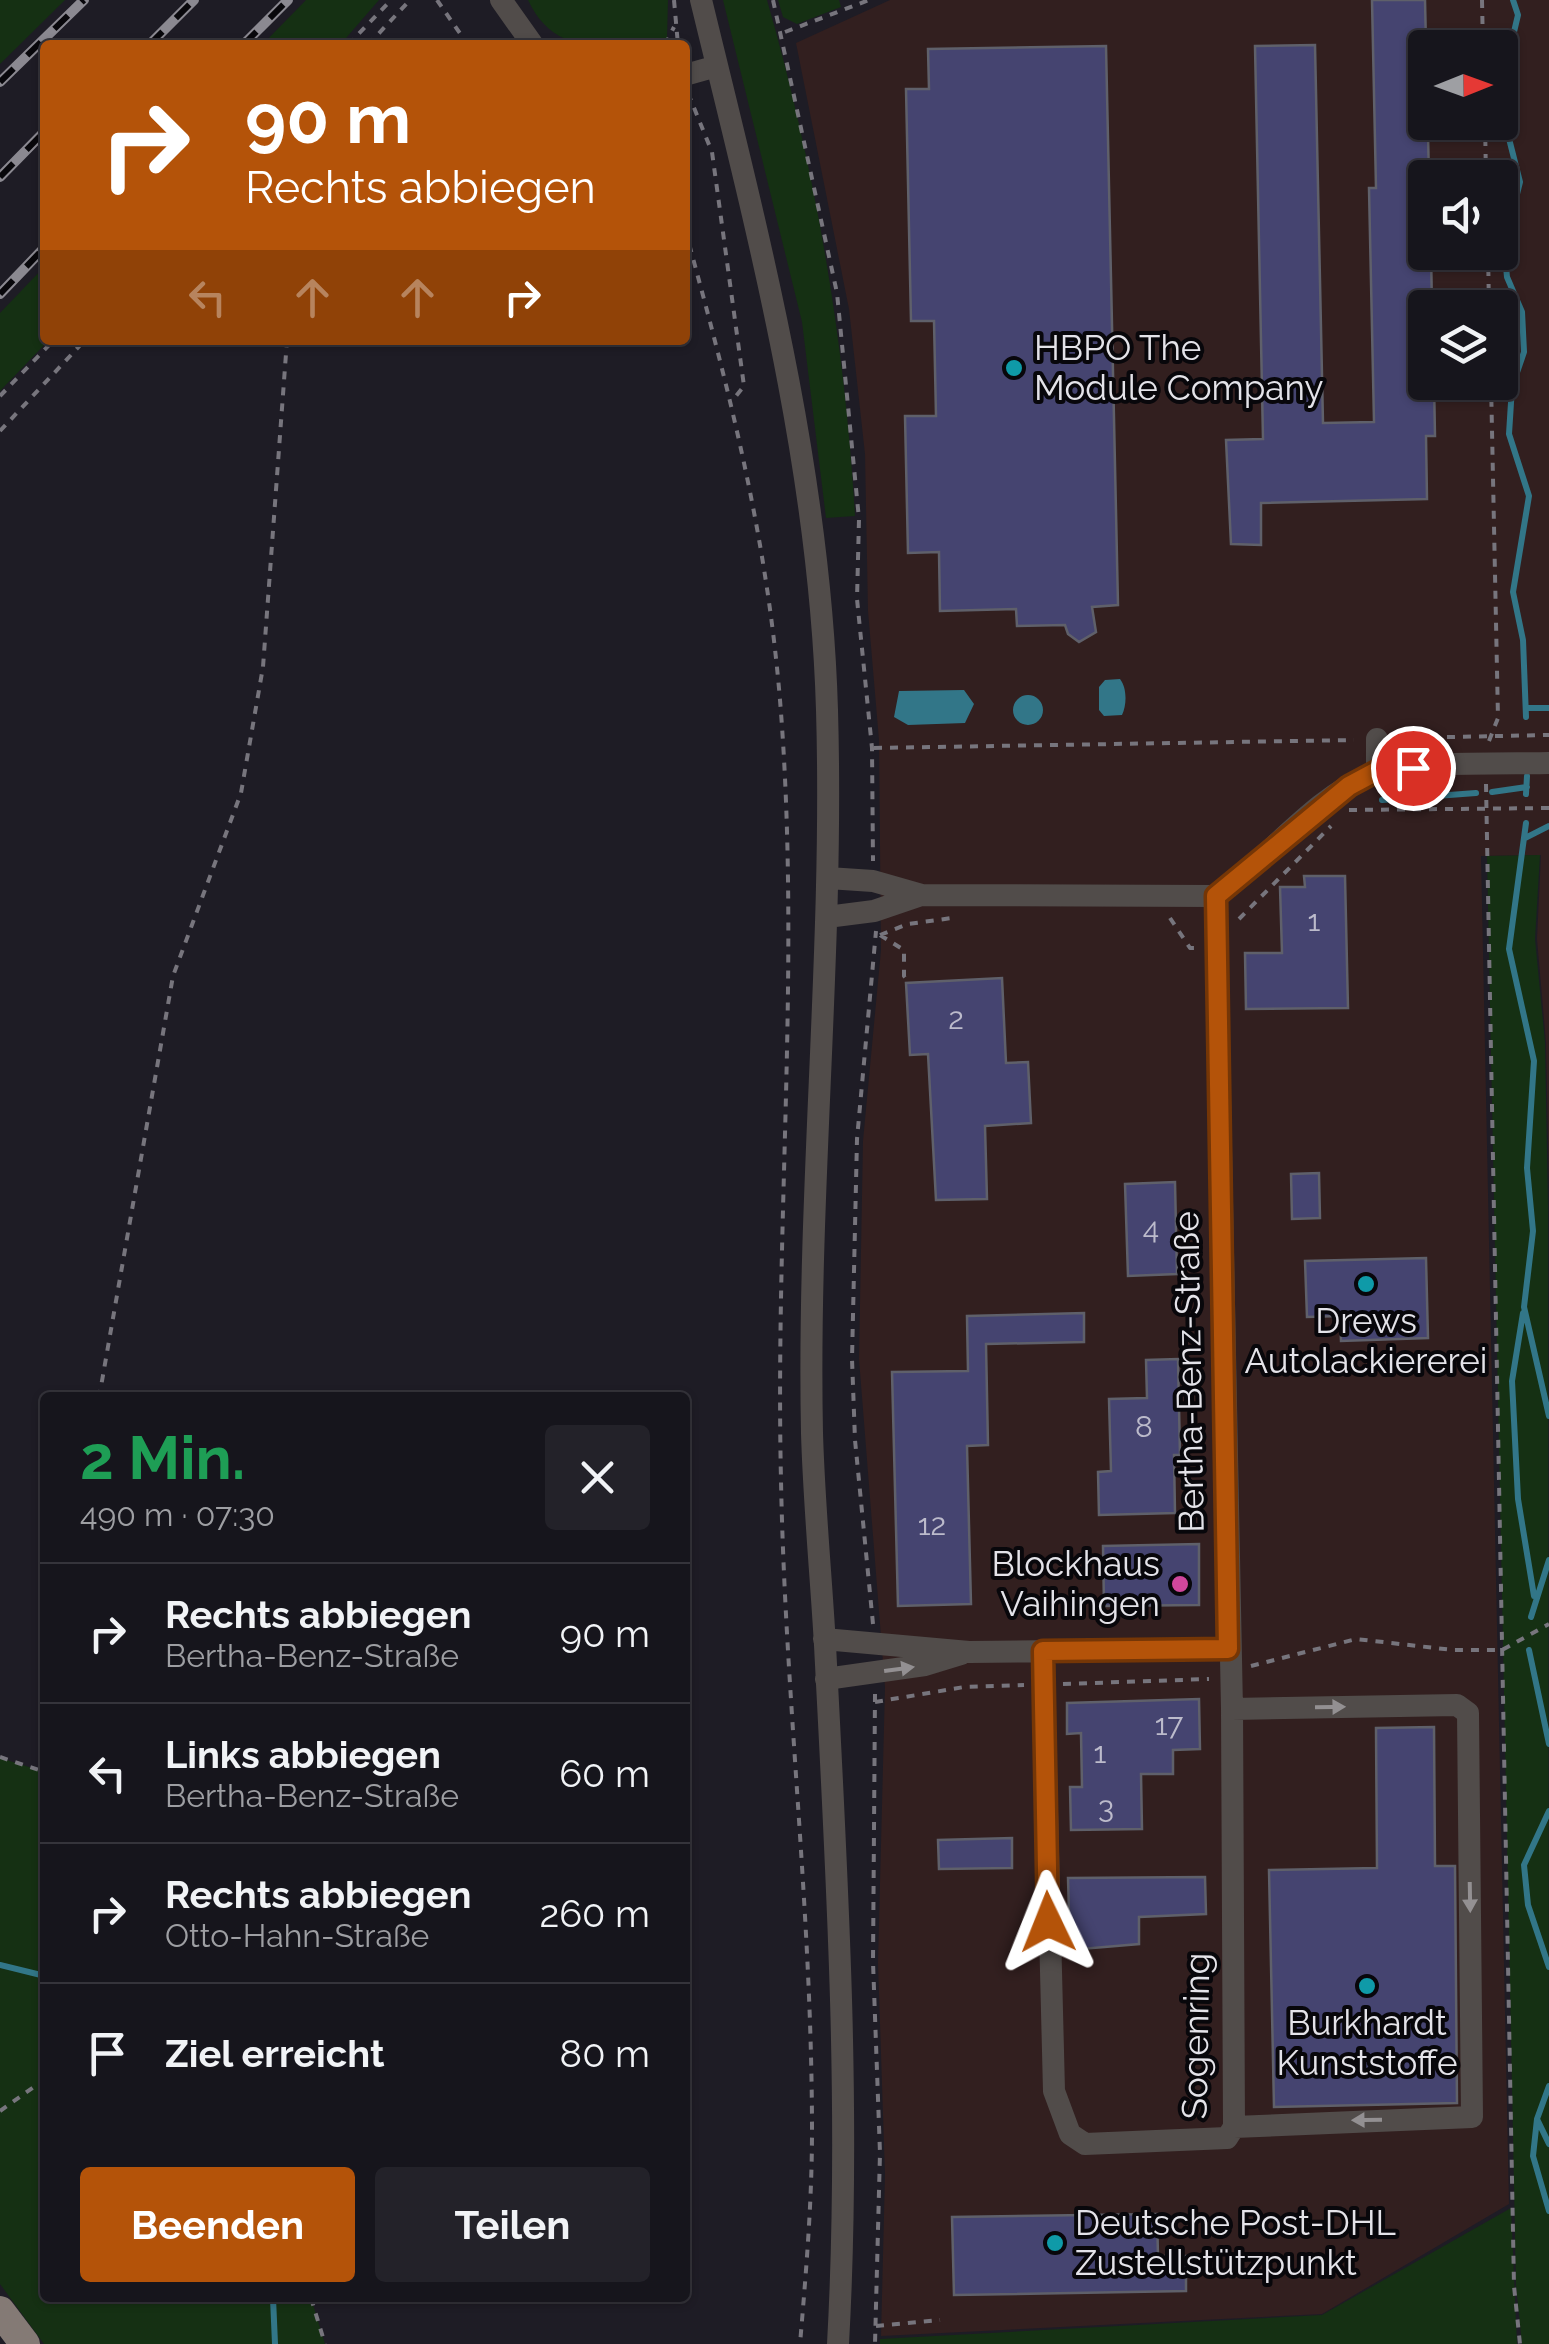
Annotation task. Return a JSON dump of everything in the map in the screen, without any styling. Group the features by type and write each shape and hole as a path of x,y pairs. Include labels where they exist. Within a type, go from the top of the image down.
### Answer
{"main road":[{"path":"0,2311 25,2344"}],"street":[{"path":"501,0 529,40"},
{"path":"701,0 765,258 800,448 827,708 827,917 810,1294 812,1442 844,2073 838,2344"},
{"path":"690,76 717,66"},
{"path":"1377,739 1377,771"},
{"path":"828,878 873,882 922,895 1216,896 1250,872 1305,819 1377,771 1549,763"},
{"path":"827,917 875,923 922,895"},
{"name":"Bertha-Benz-Straße","path":"1216,896 1230,1660"},
{"path":"824,1639 970,1652 1043,1651 1230,1660"},
{"name":"Sogenring","path":"1043,1651 1054,2090 1070,2134 1085,2144 1207,2141 1227,2138 1234,2126 1230,1660"},
{"path":"826,1679 970,1652"},
{"path":"1232,1709 1457,1705 1468,1714 1472,2117 1234,2126"}],"path":[{"path":"353,40 391,0"},
{"path":"373,40 410,0"},
{"path":"437,0 465,40"},
{"path":"674,0 677,40"},
{"path":"773,0 838,293 859,519 860,652 872,748 873,882"},
{"path":"782,33 869,0"},
{"path":"1482,0 1483,30"},
{"path":"668,40 674,27"},
{"path":"690,92 712,152 730,264 744,386 732,401"},
{"path":"690,248 732,401 765,566 787,835 790,916 778,1291 781,1484 812,2132 800,2344"},
{"path":"0,396 49,345"},
{"path":"0,431 80,345"},
{"path":"100,1392 172,976 242,793 263,667 287,345"},
{"path":"1491,400 1498,718 1485,764 1514,2286 1520,2344"},
{"path":"872,748 1549,735"},
{"path":"875,923 904,950 904,976 910,983"},
{"path":"872,1641 852,1358 857,1139 875,923"},
{"path":"1230,1660 1356,1639 1453,1650 1502,1650 1549,1624"},
{"path":"873,1673 874,1962 880,2153 875,2344"},
{"path":"0,1758 40,1770"},
{"path":"0,2111 40,2083"},
{"path":"311,2302 325,2344"},
{"path":"876,2326 940,2320"}],"shaded area":[{"path":"890,0 1549,0 1549,1188 1546,1042 1537,939 1541,855 1481,856 1509,2204 1322,2314 881,2336 885,2175 878,1963 885,1687 859,1359 863,1141 881,950 879,740 868,611 865,454 849,309 796,43"}],"green space":[{"path":"0,0 65,0 0,64"},
{"path":"306,0 379,0 344,40 267,40"},
{"path":"528,0 668,0 665,40 567,40 539,19"},
{"path":"723,0 767,0 784,63 825,255 844,385 855,516 826,518 802,322"},
{"path":"778,0 839,0 841,7 797,24 783,17"},
{"path":"40,271 40,345 44,345 0,391 0,313"},
{"path":"1540,855 1535,939 1545,1042 1548,1205 1549,2344 1522,2344 1516,2285 1487,856"},
{"path":"0,1758 40,1770 40,2302 312,2302 325,2344 44,2344 0,2284"},
{"path":"1511,2208 1517,2344 880,2344 880,2339 1322,2315"}],"water":[{"path":"1120,679 1126,696 1122,715 1104,716 1099,710 1099,687 1105,680"},
{"path":"964,690 974,704 965,723 908,725 894,717 899,691"},
{"path":"1028,695 1038,700 1043,710 1038,720 1028,725 1018,720 1013,710 1018,700"}],"building":[{"path":"1372,0 1425,0 1426,30 1408,30 1408,140 1428,140 1429,160 1408,160 1408,270 1431,270 1432,290 1408,290 1408,400 1434,400 1435,436 1426,436 1427,499 1261,503 1261,545 1231,544 1226,440 1263,439 1255,46 1315,45 1323,423 1374,422 1369,188 1376,188"},
{"name":"HBPO The Module Company","path":"1106,46 1118,605 1092,607 1096,632 1079,642 1068,634 1065,625 1017,626 1016,609 940,611 939,552 908,553 905,416 936,416 934,321 911,321 906,89 929,89 928,49"},
{"path":"1304,876 1345,876 1348,1008 1246,1009 1245,953 1282,953 1280,887 1305,887"},
{"path":"1002,978 1006,1063 1028,1062 1031,1123 985,1126 987,1199 936,1200 928,1054 910,1055 906,983"},
{"path":"1319,1173 1320,1218 1292,1219 1291,1174"},
{"path":"1175,1182 1177,1274 1128,1276 1125,1184"},
{"name":"Drews Autolackiererei","path":"1426,1258 1428,1338 1341,1341 1340,1316 1307,1317 1305,1261"},
{"path":"1084,1313 1084,1342 986,1344 988,1445 967,1446 971,1604 898,1606 892,1372 968,1371 967,1316"},
{"path":"1178,1359 1180,1455 1174,1455 1175,1513 1099,1515 1098,1472 1111,1471 1109,1399 1147,1398 1146,1360"},
{"path":"1199,1544 1199,1605 1104,1606 1103,1546"},
{"path":"1199,1699 1200,1749 1173,1750 1173,1774 1141,1774 1142,1829 1071,1830 1070,1787 1082,1787 1081,1733 1067,1734 1067,1703"},
{"name":"Burkhardt Kunststoffe","path":"1434,1727 1435,1866 1455,1866 1457,2103 1274,2107 1269,1870 1377,1868 1376,1728"},
{"path":"1012,1838 1012,1868 939,1869 938,1840"},
{"path":"1205,1877 1206,1914 1139,1917 1139,1944 1070,1950 1068,1878"},
{"name":"Deutsche Post-DHL Zustellstützpunkt","path":"1157,2214 1158,2256 1186,2256 1186,2291 954,2295 952,2217"}],"waterway":[{"path":"1513,0 1518,15 1514,30"},
{"path":"1509,140 1520,182 1504,246 1507,277 1522,312 1524,352 1512,387 1509,434 1529,496 1513,592 1523,640 1526,717"},
{"path":"1526,708 1549,708"},
{"path":"1526,794 1527,776"},
{"path":"1492,792 1527,787"},
{"path":"1382,800 1476,793"},
{"path":"1526,823 1509,949 1534,1061 1527,1168 1533,1231 1524,1307 1549,1416"},
{"path":"1525,838 1549,826"},
{"path":"1523,1313 1512,1381 1518,1499 1534,1596"},
{"path":"1531,1617 1549,1560"},
{"path":"1529,1650 1549,1744"},
{"path":"1549,1811 1524,1865 1528,1905 1549,1967"},
{"path":"0,1965 40,1975"},
{"path":"1549,2086 1537,2119 1549,2144"},
{"path":"1537,2119 1533,2156 1549,2211"},
{"path":"273,2302 275,2344"}],"railway":[{"path":"43,40 84,0"},
{"path":"154,40 194,0"},
{"path":"248,40 288,0"},
{"path":"0,82 40,43"},
{"path":"0,177 40,136"},
{"path":"0,294 40,252"}],"place":[{"name":"HBPO The Module Company","path":"1014,368"},
{"name":"Drews Autolackiererei","path":"1366,1284"},
{"name":"Blockhaus Vaihingen","path":"1180,1584"},
{"name":"Burkhardt Kunststoffe","path":"1367,1986"},
{"name":"Deutsche Post-DHL Zustellstützpunkt","path":"1055,2243"}],"route":[{"path":"1048,1922 1043,1651 1228,1649 1216,896 1250,872 1305,819 1349,786 1377,771 1413,768"}]}
